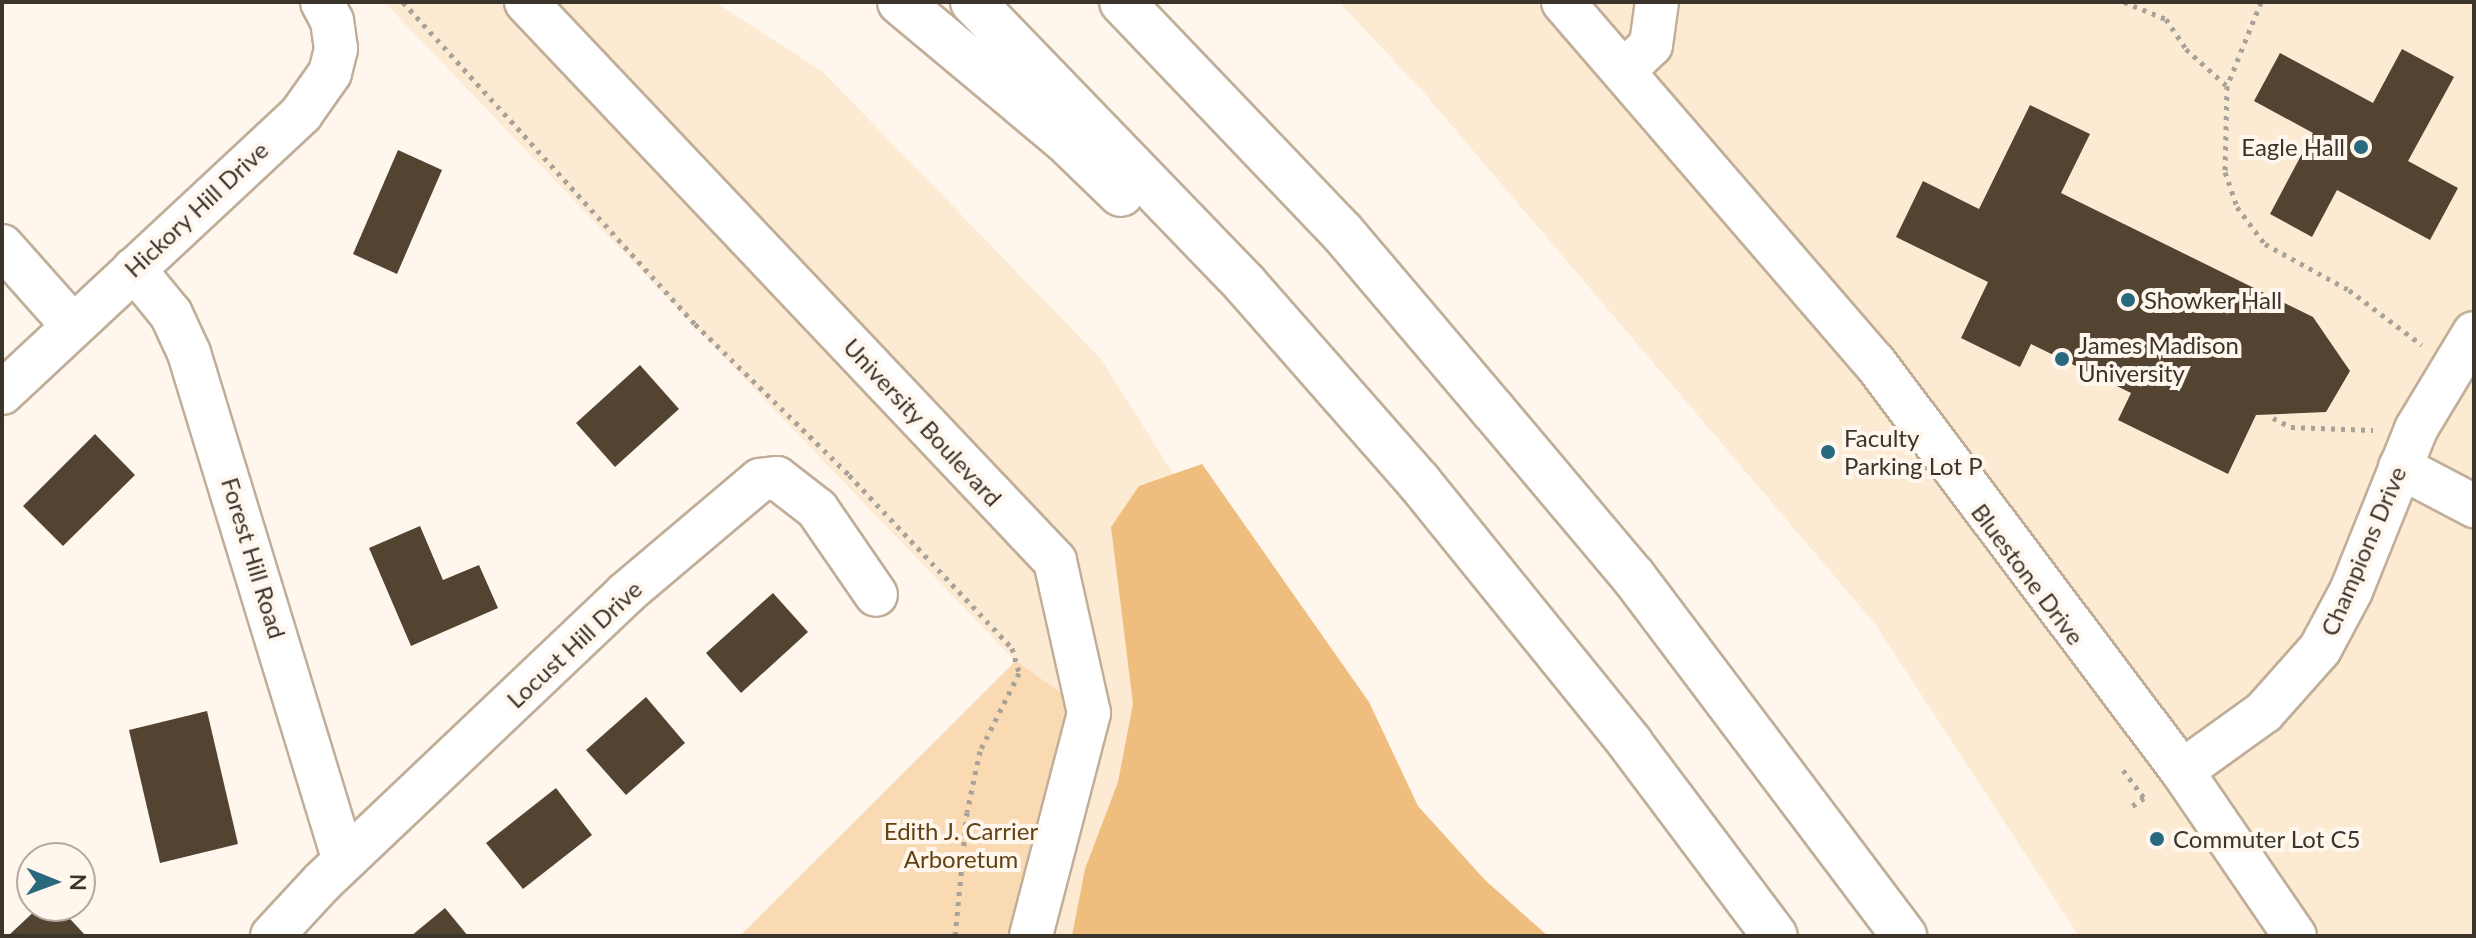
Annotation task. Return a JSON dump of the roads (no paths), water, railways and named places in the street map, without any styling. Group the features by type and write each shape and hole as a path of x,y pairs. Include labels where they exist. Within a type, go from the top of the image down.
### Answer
{"highway":[{"path":"900,2 1064,139 1419,482"},
{"path":"973,2 1246,285 1419,482 1545,635 1775,936"},
{"path":"1128,8 1342,232 1603,541 1904,936"}],"street":[{"name":"Hickory Hill Drive","path":"2,393 301,114 323,85 336,45 322,2"},
{"name":"University Boulevard","path":"526,2 1055,561 1089,713 1031,936"},
{"name":"Bluestone Drive","path":"1563,2 1625,70 1875,363 2182,771 2295,936"},
{"path":"1625,70 1651,45 1657,2"},
{"path":"2,246 73,326"},
{"name":"Forest Hill Road","path":"134,269 171,314 189,353 344,861"},
{"name":"Champions Drive","path":"2182,771 2264,712 2320,649 2351,591 2400,467 2430,402 2474,333"},
{"path":"2400,467 2474,506"},
{"name":"Locust Hill Drive","path":"272,936 344,861 625,594 760,480 777,478 817,509 876,595"}],"place":[{"name":"Eagle Hall","path":"2361,147"},
{"name":"Showker Hall","path":"2128,300"},
{"name":"James Madison University","path":"2062,359"},
{"name":"Faculty Parking Lot P","path":"1828,452"},
{"name":"Commuter Lot C5","path":"2157,839"}],"park label":[{"name":"Edith J. Carrier Arboretum","path":"961,845"}]}
